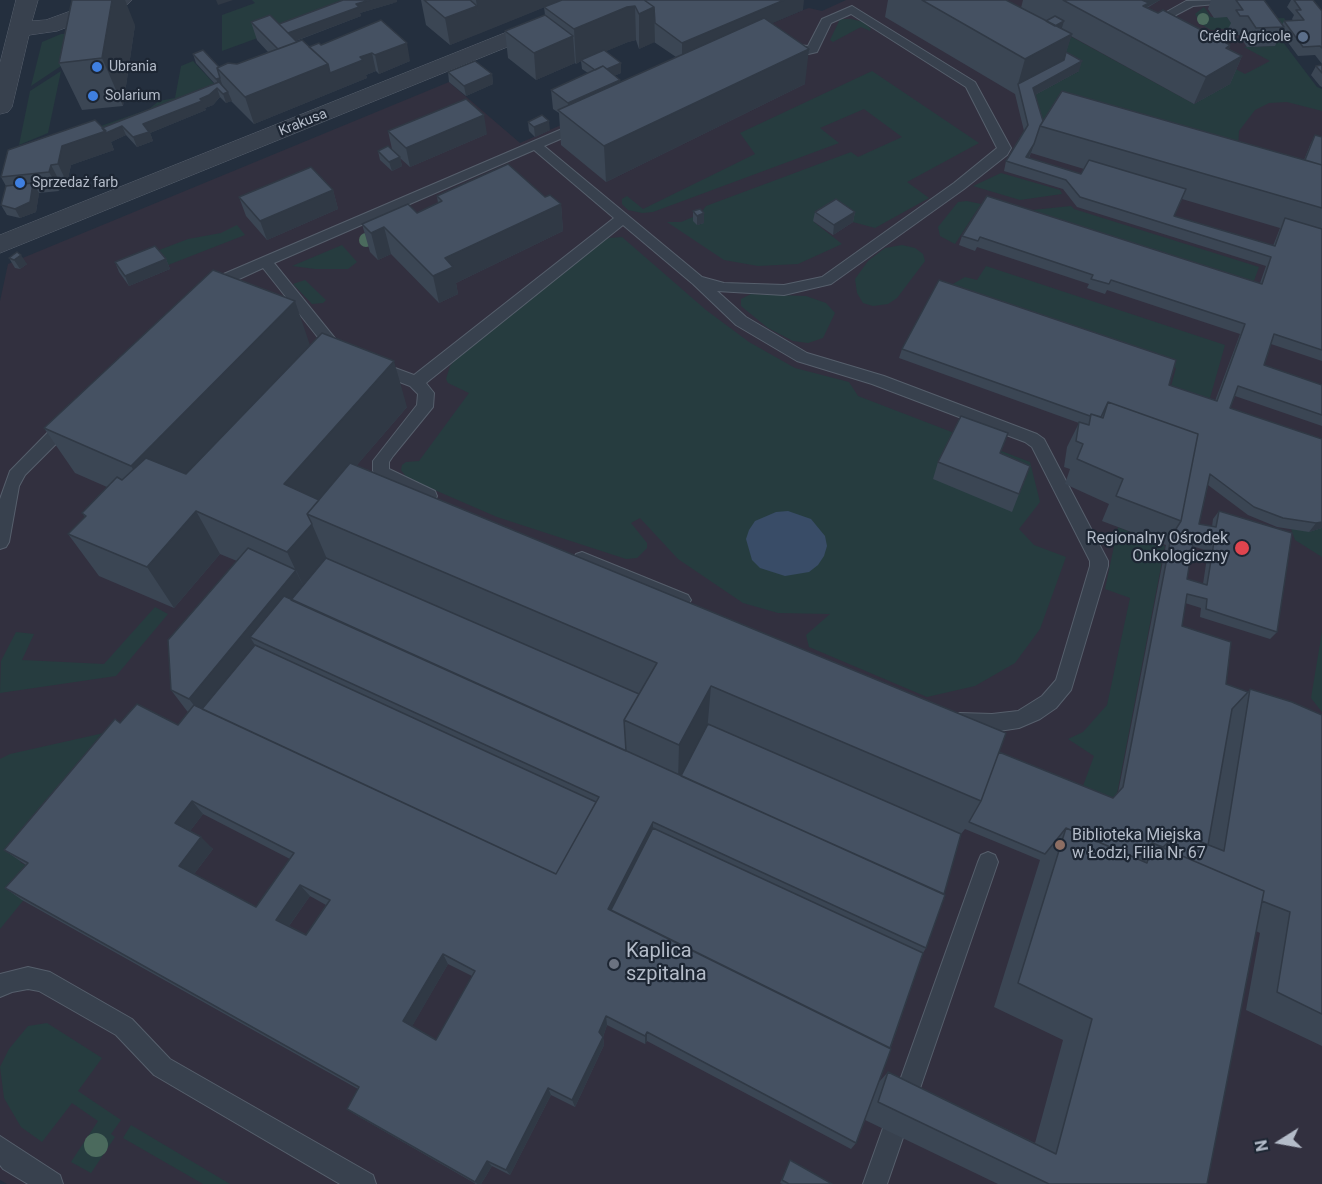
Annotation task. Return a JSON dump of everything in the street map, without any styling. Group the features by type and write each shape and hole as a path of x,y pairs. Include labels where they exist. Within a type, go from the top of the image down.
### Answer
{"street":[{"path":"0,107 27,0"},
{"path":"20,29 49,26 121,0"},
{"name":"Krakusa","path":"0,245 606,0"}],"lane":[{"path":"1151,24 1190,3 1226,0"},
{"path":"697,280 724,288 784,290 826,280 959,186 1004,148 971,85 852,9 826,21 813,49 804,51 768,45"},
{"path":"200,295 217,282 598,117"},
{"path":"535,145 697,280 741,321 802,357 878,380 1031,438 1038,443 1099,561 1064,684 1049,702 1019,719 973,723 959,722 948,717"},
{"path":"416,382 622,219"},
{"path":"266,262 338,353 416,382 426,393 425,407 387,452 381,461 381,471 386,477 448,504"},
{"path":"0,542 11,486 18,471 80,410"},
{"path":"565,553 701,608"},
{"path":"875,1184 988,862"},
{"path":"0,986 9,981 28,978 42,980 124,1027 162,1067 364,1184"},
{"path":"0,1148 12,1160 51,1184"}],"shaded area":[{"path":"846,0 1243,0 1322,100 1322,1184 7,1184 0,1180 0,301 8,264 449,82 520,143 632,94 682,62 803,10 809,8 822,11"}],"green space":[{"path":"252,0 362,0 222,51 222,15 255,3"},
{"path":"1204,7 1211,17 1227,17 1235,28 1211,30 1201,24 1195,14"},
{"path":"1284,18 1291,27 1273,29 1317,87 1322,89 1322,111 1287,102 1269,103 1255,110 1239,131 1238,148 1042,137 1031,97 1079,71 1034,45 1061,31 1194,104 1229,83 1170,34 1245,74 1270,61 1244,47 1275,46 1259,19"},
{"path":"840,19 864,22 871,29 870,31 861,27 833,42 830,40"},
{"path":"61,34 68,34 61,66 31,86 42,42"},
{"path":"193,61 222,92 22,154 149,109 159,101 175,98 181,66"},
{"path":"61,71 48,133 19,145 30,91"},
{"path":"872,71 979,143 907,182 929,198 875,228 853,222 835,209 814,222 842,244 798,264 758,266 724,260 667,222 681,222 700,214 706,206 851,152 858,157 902,137 864,109 820,128 839,143 653,212 642,213 628,210 622,204 622,199 627,196 643,209 755,154 740,133"},
{"path":"1001,173 1060,190 1062,194 1020,200 973,186"},
{"path":"958,202 981,204 955,244 940,236 938,227"},
{"path":"1071,206 1074,209 1259,267 1251,289 1013,212"},
{"path":"237,225 245,235 168,265 154,252 188,239 221,233"},
{"path":"622,237 706,310 749,342 795,368 849,382 858,396 1030,462 1040,502 1019,529 1034,545 1066,557 1040,629 1015,663 975,686 927,697 809,647 806,635 830,614 778,613 743,603 678,559 640,518 631,523 647,543 647,548 637,558 626,559 497,517 407,478 401,470 402,465 406,462 419,461 469,393 448,383 446,379 450,366 459,355 595,245 609,238"},
{"path":"342,245 357,262 348,269 292,266"},
{"path":"902,245 915,248 923,254 925,261 897,298 888,304 873,306 863,303 857,293 855,279 868,261 885,248"},
{"path":"986,266 1225,345 1208,405 1169,393 1176,368 1057,328 1047,317 951,285 965,277 977,280"},
{"path":"305,280 326,300 323,303 312,304 293,284"},
{"path":"751,294 806,296 826,303 835,313 823,338 808,343 793,341 768,328 741,306 741,299"},
{"path":"1118,527 1165,546 1117,794 1107,805 1080,794 1094,756 1068,739 1083,732 1107,705 1130,598 1105,589"},
{"path":"1322,528 1322,557 1295,540 1291,529"},
{"path":"155,607 168,614 116,676 0,693 1,661 16,632 34,634 22,660 104,664"},
{"path":"1322,632 1322,712 1311,698"},
{"path":"144,724 20,862 44,875 0,929 0,759 10,754"},
{"path":"47,1023 102,1058 78,1091 121,1120 111,1134 115,1137 91,1173 71,1162 98,1121 72,1103 42,1142 21,1127 4,1098 0,1067 9,1049 28,1026"},
{"path":"131,1125 230,1184 203,1184 123,1138"}],"water":[{"path":"788,511 811,519 825,536 827,546 818,565 809,572 785,576 760,568 752,560 746,539 755,521 776,512"}],"building":[{"path":"72,0 112,0 102,58 59,63"},
{"path":"343,0 370,0 356,4 359,7 288,33 279,24"},
{"path":"424,0 470,0 477,6 445,18"},
{"path":"562,0 644,0 654,7 639,14 635,6 627,7 574,29 544,7"},
{"path":"644,0 784,0 682,43 655,23 654,7"},
{"path":"922,0 1006,0 1072,34 1025,59"},
{"path":"1063,0 1142,0 1149,3 1143,6 1158,13 1163,10 1230,45 1226,48 1242,56 1206,77"},
{"path":"1236,0 1264,0 1284,27 1256,28 1248,16 1240,16 1236,10 1243,10"},
{"path":"1294,0 1313,0 1322,11 1322,48 1320,46 1303,47 1284,21 1304,20 1296,10 1301,10"},
{"path":"270,15 297,42 278,49 251,22"},
{"path":"545,15 573,36 534,53 505,31"},
{"path":"1055,16 1064,21 1055,26 1046,21"},
{"path":"764,18 809,49 604,146 558,110"},
{"path":"381,20 407,43 375,55 372,53 360,57 363,60 330,73 328,64 309,47 319,43 321,45"},
{"path":"302,40 328,64 245,97 217,68 228,63 237,64"},
{"path":"203,50 219,67 217,68 220,78 216,79 193,54"},
{"path":"604,50 621,63 607,69 603,66 595,70 581,60"},
{"name":"Regionalny Ośrodek Onkologiczny","path":"1066,52 1082,61 1033,88 1043,121 1026,157 1081,174 1089,160 1186,189 1174,216 1275,246 1285,218 1322,229 1322,350 1274,334 1264,365 1322,385 1322,415 1238,386 1230,408 1322,439 1322,522 1283,518 1254,507 1210,474 1199,524 1216,527 1219,511 1292,533 1277,632 1206,609 1207,599 1187,594 1182,626 1231,642 1226,684 1248,692 1232,709 1208,845 1178,833 1163,847 1152,843 1136,858 1066,828 1045,854 969,822 981,801 999,752 1113,798 1123,787 1171,537 1181,521 1198,434 1108,402 1101,417 1091,414 1090,416 902,349 939,280 1176,360 1169,385 1217,401 1245,324 1111,280 1109,284 1091,279 1093,275 980,237 978,241 962,236 987,196 1262,284 1271,257 1080,197 1066,180 1006,161 1028,125 1018,84 1064,60","holes":["1194,536 1214,542 1207,585 1187,579"]},
{"path":"475,61 492,74 464,86 448,72"},
{"path":"1322,65 1322,73 1316,66"},
{"path":"603,66 620,80 568,103 551,90"},
{"path":"219,82 228,92 223,94 217,88 200,99 202,101 143,124 149,132 133,137 122,126 106,133 102,128"},
{"path":"1062,91 1322,165 1322,208 1040,126"},
{"path":"466,99 484,115 406,148 388,131"},
{"path":"542,115 549,121 534,127 528,122"},
{"path":"95,120 106,131 62,146 58,164 51,165 49,172 1,177 8,150"},
{"path":"1315,135 1322,137 1322,165 1305,160"},
{"path":"388,146 400,157 389,162 378,151"},
{"path":"508,164 545,197 550,195 561,204 445,258 453,267 433,276 384,227 371,233 362,224 408,204 417,213 442,201 437,196"},
{"path":"311,167 333,190 260,221 239,197"},
{"path":"33,183 30,202 15,209 1,205 6,186"},
{"path":"836,199 855,212 834,225 815,212"},
{"path":"700,209 704,213 697,216 693,211"},
{"path":"155,246 166,259 125,276 115,262"},
{"path":"17,252 21,255 14,260 9,258"},
{"path":"213,270 295,301 131,466 44,428"},
{"path":"322,333 394,361 284,484 319,500 307,514 312,524 287,552 196,511 147,567 68,534 86,516 82,513 117,477 122,480 146,458 186,474"},
{"path":"1108,402 1198,434 1181,521 1116,496 1123,479 1077,459 1083,444 1076,441 1079,422 1089,425 1091,414 1103,418"},
{"path":"961,416 1008,433 1000,453 1030,466 1019,494 938,462"},
{"path":"350,463 1006,733 981,801 711,686 679,745 624,720 657,663 307,514"},
{"path":"248,548 296,570 189,699 171,690 168,640"},
{"path":"326,558 639,694 624,720 626,751 291,600"},
{"path":"284,596 945,895 926,948 653,822 608,909 891,1049 856,1143 647,1032 645,1036 606,1016 599,1032 603,1037 572,1100 548,1088 506,1170 487,1161 475,1182 347,1109 359,1087 5,888 28,863 4,850 115,719 120,723 137,704 178,725 194,705 556,874 599,797 250,637","holes":["192,801 294,853 256,907 179,866 201,837 175,823","300,885 330,900 306,935 276,920","443,954 475,971 436,1040 403,1021"]},
{"path":"255,645 596,802 556,874 202,709"},
{"path":"1250,689 1292,702 1322,715 1322,1014 1277,992 1290,912 1262,901 1264,891 1173,852 1178,833 1224,851"},
{"path":"708,724 961,834 944,894 681,776"},
{"path":"653,828 923,953 890,1048 611,910"},
{"path":"1066,828 1147,863 1152,843 1264,891 1207,1184 1049,1184 878,1102 888,1072 1056,1154 1092,1019 1018,983"},
{"path":"790,1160 832,1184 789,1184 782,1180"}],"place":[{"name":"Crédit Agricole","path":"1303,37"},
{"name":"Ubrania","path":"97,67"},
{"name":"Solarium","path":"93,96"},
{"name":"Sprzedaż farb","path":"20,183"},
{"name":"Regionalny Ośrodek Onkologiczny","path":"1242,548"},
{"name":"Biblioteka Miejska w Łodzi, Filia Nr 67","path":"1060,845"},
{"name":"Kaplica szpitalna","path":"614,964"}]}
